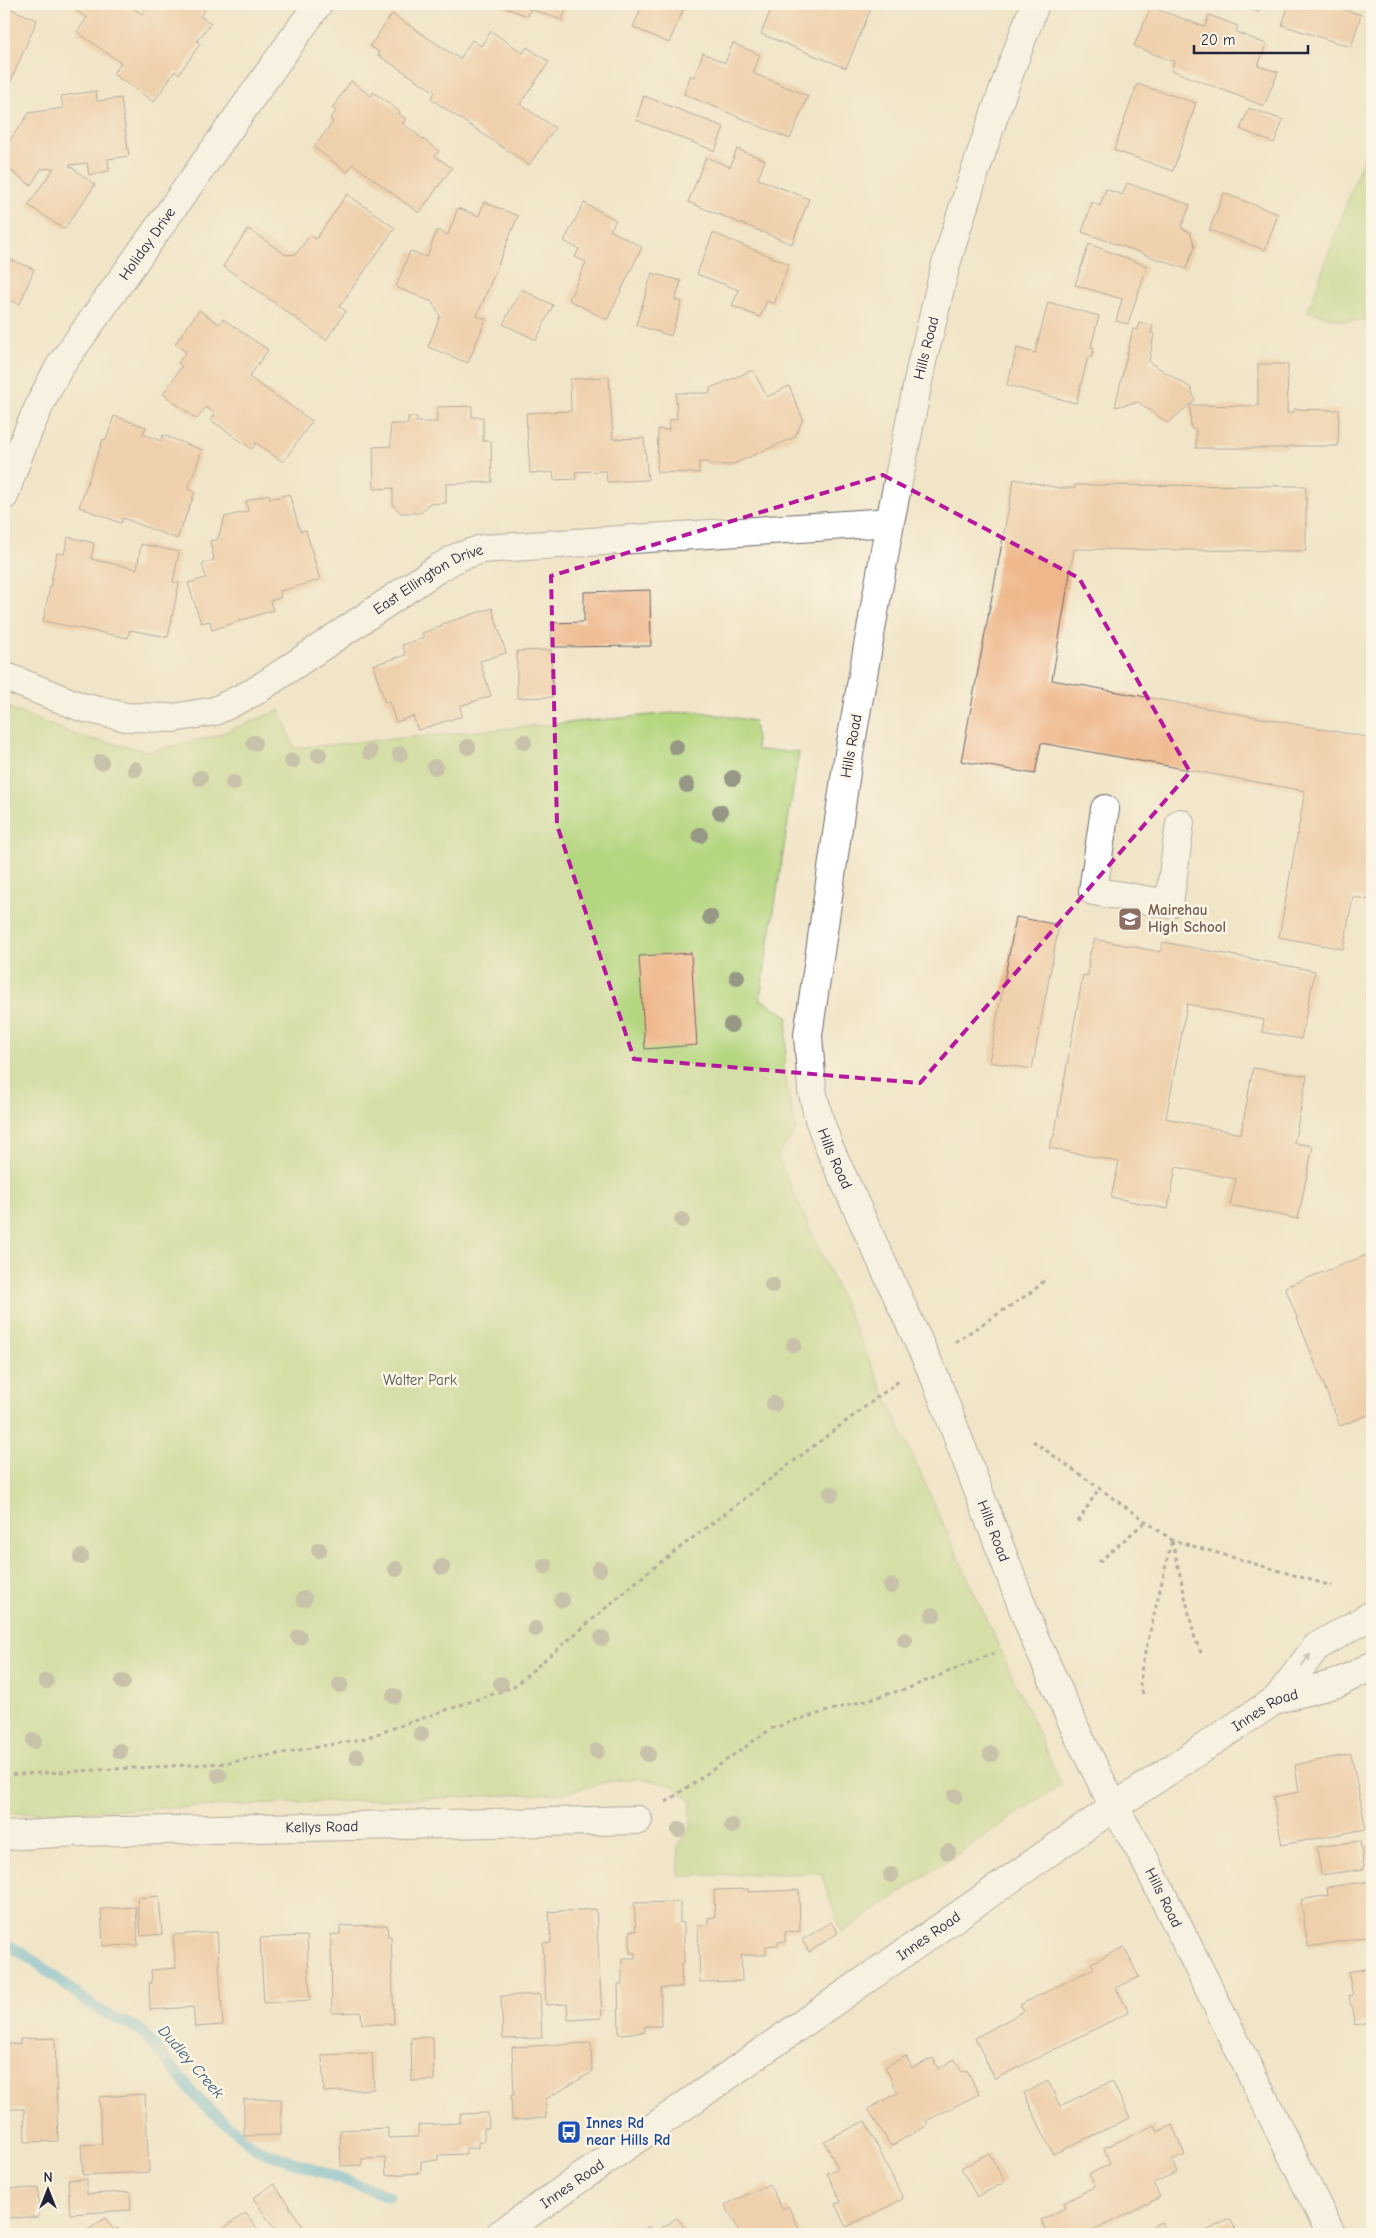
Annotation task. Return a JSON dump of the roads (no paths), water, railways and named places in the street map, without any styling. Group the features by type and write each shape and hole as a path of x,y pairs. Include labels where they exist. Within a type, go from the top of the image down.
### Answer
{"street":[{"name":"Holiday Drive","path":"4,496 33,418 44,393 60,366 318,4"},
{"name":"Hills Road","path":"1035,4 1005,83 945,269 923,357 890,522 846,774 808,1035 812,1090 819,1119 829,1147 926,1360 992,1524 1034,1637 1079,1737 1114,1807 1141,1852 1331,2234"},
{"name":"East Ellington Drive","path":"4,676 81,707 126,717 173,718 215,710 254,692 437,569 458,557 482,549 890,522"},
{"path":"1104,809 1094,891 1169,904 1180,823"},
{"path":"1276,1699 1316,1647 1372,1615"},
{"name":"Innes Road","path":"500,2234 1114,1807 1276,1699 1338,1683 1372,1666"},
{"name":"Kellys Road","path":"4,1836 77,1832 638,1820"}],"waterway":[{"name":"Dudley Creek","path":"4,1942 32,1959 95,2008 142,2031 201,2102 256,2149 389,2196"}],"place":[{"name":"Mairehau High School","path":"1130,919"},
{"name":"Innes Rd near Hills Rd","path":"569,2132"}],"park label":[{"name":"Walter Park","path":"420,1380"}]}
